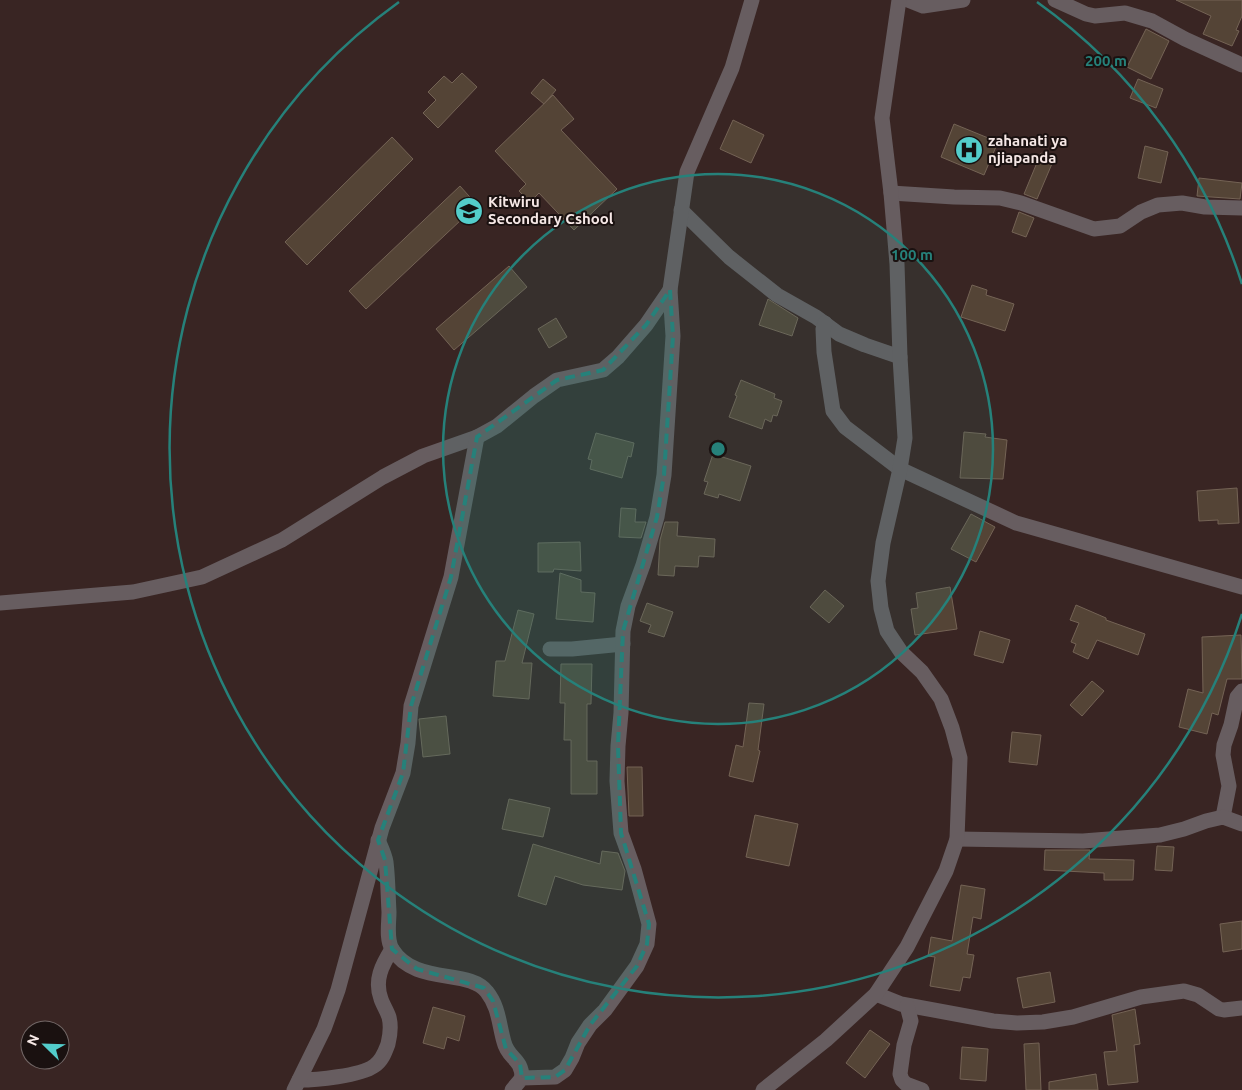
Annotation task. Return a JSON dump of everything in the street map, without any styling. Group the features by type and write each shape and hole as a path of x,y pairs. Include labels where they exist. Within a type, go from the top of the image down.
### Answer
{"street":[{"path":"522,1078 555,1077 565,1070 578,1043 637,966 647,944 649,924 634,870 621,833 617,782 623,644 628,606 643,565 657,517 664,474 673,336 670,290 687,172 732,68 752,0"},
{"path":"763,1090 826,1040 876,994 907,947 946,871 957,839 960,758 952,728 941,699 922,672 901,652 888,631 881,608 878,581 889,514 905,438 897,264 882,118 899,0"},
{"path":"908,0 923,6 963,0"},
{"path":"1055,0 1095,16 1125,13 1152,21 1185,39 1242,65"},
{"path":"891,193 1000,198 1021,203 1094,229 1120,226 1141,212 1158,205 1182,203 1204,207 1242,208"},
{"path":"681,210 729,257 776,295 848,338 900,357"},
{"path":"0,603 132,592 202,577 282,540 383,477 423,456 477,438 498,426 534,396 557,380 603,370 618,357 646,325 670,290"},
{"path":"824,323 824,352 833,411 845,427 900,469 1016,523 1242,587"},
{"path":"296,1085 324,1029 338,990 378,840 403,773 411,706 451,577 477,438"},
{"path":"550,649 572,649 623,644"},
{"path":"1223,816 1229,786 1224,745 1231,725 1237,697 1242,690"},
{"path":"957,839 1083,841 1160,835 1223,816 1242,824"},
{"path":"378,840 386,860 388,934 392,949 405,962 417,969 429,974 456,978 484,988 493,1001 506,1049 520,1064 522,1078 512,1090"},
{"path":"296,1085 357,1072 374,1066 384,1056 390,1038 389,1018 381,1000 378,987 381,968 392,949"},
{"path":"876,994 907,1006 993,1021 1017,1023 1043,1022 1065,1018 1140,997 1184,991 1198,995 1224,1010 1242,1008"},
{"path":"907,1006 911,1021 904,1045 900,1074 906,1084 922,1090"}],"highlighted area":[{"path":"670,290 673,336 664,475 657,517 623,631 618,746 621,833 649,924 647,944 637,966 590,1025 565,1070 555,1077 522,1078 520,1064 506,1049 493,1001 484,988 417,969 392,949 385,860 378,840 403,773 411,706 451,577 477,437 557,380 603,370 646,325"}],"building":[{"path":"1176,0 1242,0 1242,16 1236,30 1239,31 1232,46 1203,34 1211,16"},
{"path":"1146,29 1169,41 1151,79 1127,67"},
{"path":"462,73 477,87 438,128 423,113 436,100 428,92 444,76 452,83"},
{"path":"543,79 556,90 544,104 531,93"},
{"path":"1138,79 1163,89 1156,108 1130,98"},
{"path":"553,95 574,119 561,130 617,189 574,230 539,193 530,202 519,191 526,184 495,151"},
{"path":"733,120 764,135 751,163 720,149"},
{"name":"zahanati ya njiapanda","path":"954,124 998,142 984,175 941,157"},
{"path":"392,137 413,159 307,265 285,242"},
{"path":"1145,146 1168,152 1161,183 1138,178"},
{"path":"1041,153 1054,159 1037,199 1024,194"},
{"path":"1199,178 1242,183 1240,199 1197,196"},
{"path":"460,186 477,205 366,309 349,291"},
{"path":"1019,212 1034,218 1026,237 1012,232"},
{"path":"509,266 527,287 454,350 436,329"},
{"path":"972,285 987,290 986,295 1014,304 1005,331 961,317"},
{"path":"768,299 798,318 792,336 759,325"},
{"path":"556,318 567,337 549,348 538,329"},
{"path":"741,380 775,394 774,398 782,401 777,416 773,415 771,422 765,419 762,429 729,417"},
{"path":"964,432 986,434 985,437 1007,440 1003,479 960,478"},
{"path":"596,433 634,443 631,457 628,456 622,478 590,469 592,460 588,459"},
{"path":"713,454 751,466 740,501 719,494 718,498 704,494 708,482 704,481"},
{"path":"1237,488 1239,523 1218,524 1218,520 1199,521 1197,491"},
{"path":"621,508 636,509 635,522 646,522 641,538 619,537"},
{"path":"971,514 995,527 976,562 951,549"},
{"path":"665,522 678,522 677,536 715,539 714,557 699,556 698,567 675,566 674,576 658,575 660,540"},
{"path":"580,542 581,571 554,569 553,572 538,572 538,543"},
{"path":"560,573 581,580 581,592 595,593 593,622 556,619"},
{"path":"950,587 957,629 915,635 911,609 918,608 916,593"},
{"path":"825,590 844,606 829,623 810,607"},
{"path":"647,603 673,612 664,637 648,632 651,625 640,621"},
{"path":"1076,605 1106,618 1106,620 1145,634 1138,655 1097,640 1088,659 1073,652 1076,644 1071,642 1079,623 1070,620"},
{"path":"518,610 534,614 522,663 532,663 529,699 493,696 496,661 505,661"},
{"path":"980,631 1010,640 1003,663 974,655"},
{"path":"1241,635 1242,679 1227,679 1218,715 1212,713 1207,734 1179,727 1188,689 1203,693 1202,637"},
{"path":"561,664 592,664 591,704 587,704 587,761 597,761 597,794 571,794 571,740 564,740 565,703 560,703"},
{"path":"1092,681 1104,691 1082,716 1070,705"},
{"path":"749,703 764,704 758,750 760,751 753,782 729,776 736,745 743,747"},
{"path":"446,716 450,754 423,757 419,719"},
{"path":"1012,732 1041,735 1037,765 1009,762"},
{"path":"627,767 642,767 643,816 629,816"},
{"path":"509,799 550,808 543,837 502,829"},
{"path":"755,815 798,824 789,866 746,857"},
{"path":"533,844 600,864 602,851 618,853 625,871 622,890 583,885 555,876 546,905 518,896"},
{"path":"1157,846 1174,847 1172,871 1155,870"},
{"path":"1045,850 1090,850 1089,859 1134,860 1133,880 1104,880 1104,873 1044,870"},
{"path":"961,885 985,889 981,919 973,917 967,954 974,955 970,978 963,977 960,991 930,986 935,957 928,956 931,937 952,941"},
{"path":"1242,921 1242,949 1223,952 1220,924"},
{"path":"1050,972 1055,1002 1023,1008 1017,978"},
{"path":"433,1007 465,1016 459,1041 447,1037 444,1049 423,1043"},
{"path":"1135,1009 1140,1044 1134,1045 1138,1082 1108,1085 1104,1052 1117,1051 1112,1015"},
{"path":"870,1030 890,1044 865,1078 846,1063"},
{"path":"1039,1043 1041,1090 1026,1090 1024,1044"},
{"path":"962,1047 988,1049 986,1081 960,1079"},
{"path":"1096,1074 1098,1090 1049,1090 1049,1082"}],"place":[{"name":"zahanati ya njiapanda","path":"969,150"},
{"name":"Kitwiru Secondary Cshool","path":"469,211"}]}
